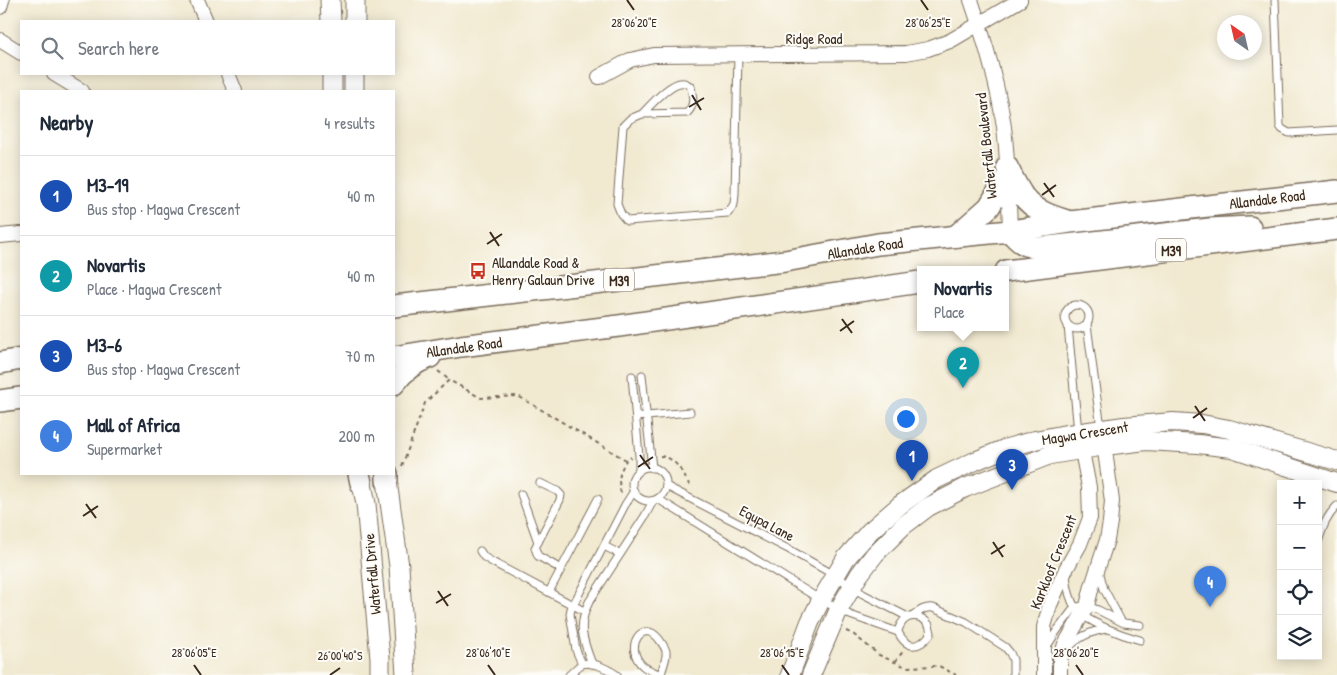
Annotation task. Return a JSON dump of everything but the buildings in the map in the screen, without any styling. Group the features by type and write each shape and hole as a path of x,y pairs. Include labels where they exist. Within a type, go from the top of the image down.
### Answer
{"main road":[{"path":"330,0 331,20"},
{"path":"354,20 355,0"},
{"path":"332,75 332,90"},
{"path":"354,75 354,90"},
{"path":"956,236 989,207 1007,172 1024,198 1035,207 1046,214 1070,222"},
{"name":"Allandale Road","path":"395,306 784,261 878,244 1010,231 1337,190"},
{"path":"1010,231 1016,239 1026,246 1040,248 1210,229 1314,224 1336,229"},
{"name":"M39","path":"1009,271 1336,229"},
{"name":"Allandale Road","path":"395,357 917,282"},
{"path":"395,291 404,295 454,298"},
{"path":"395,382 400,375 422,360 461,346"},
{"path":"0,363 20,359"},
{"path":"0,401 20,398"},
{"name":"Waterfall Drive","path":"387,476 399,566 406,675"},
{"name":"Waterfall Drive","path":"360,477 368,523 380,675"}],"street":[{"path":"0,7 2,0"},
{"path":"197,0 206,20"},
{"name":"Waterfall Boulevard","path":"971,0 986,44 1004,127 1010,231"},
{"name":"Ridge Road","path":"599,77 630,60 654,55 906,53 928,49 950,41 1020,0"},
{"path":"0,40 20,52"},
{"path":"56,75 80,90"},
{"path":"228,75 235,90"},
{"path":"0,236 20,234"},
{"name":"Magwa Crescent","path":"1103,438 1124,426 1174,422 1202,424 1229,429 1337,461"},
{"path":"1060,675 1060,660 1064,644 1081,610 1107,540 1112,501 1103,438"},
{"name":"Magwa Crescent","path":"790,675 810,622 821,600 846,558 870,531 900,505 937,479 1004,449 1035,440 1080,441 1103,438 1198,444 1232,448 1317,480"},
{"name":"Magwa Crescent","path":"811,675 839,609 859,575 875,554 903,526 928,507 965,488 1050,455 1080,441"},
{"name":"Karkloof Crescent","path":"1044,675 1044,627 1050,605 1066,569 1080,544 1090,518 1089,488 1080,441"},
{"name":"Magwa Crescent","path":"1322,481 1337,483"}],"lane":[{"path":"1275,0 1280,126 1289,133 1337,130"},
{"path":"642,114 660,95 678,83 685,83 692,87 693,104 687,113 642,114 630,118 623,126 617,204 621,214 627,221 728,213 734,204 735,194 738,54"},
{"path":"1080,441 1068,326 1065,315 1068,308 1075,304 1084,306 1090,317 1087,325 1103,438"},
{"path":"1068,326 1080,329 1087,325"},
{"path":"642,375 652,468"},
{"path":"632,376 640,471"},
{"path":"636,417 690,412"},
{"path":"592,664 581,627 584,611 645,516 656,500 664,493 666,486 664,475 660,471 644,468 633,480 634,491 637,496 647,501 656,500 821,600 898,632 908,644 916,646 925,642 930,633 929,625 921,618 911,617"},
{"path":"540,483 561,495 535,548 538,556 561,569"},
{"name":"Equpa Lane","path":"666,486 790,550 863,594 911,617"},
{"path":"582,664 578,656 571,622 570,614 573,604 634,491"},
{"path":"521,494 538,542"},
{"path":"549,592 598,500"},
{"path":"1322,529 1329,514 1337,506"},
{"path":"604,546 620,554"},
{"path":"480,551 484,557 494,564 584,611"},
{"path":"1098,566 1104,589 1121,621"},
{"path":"1066,569 1070,596 1081,610 1108,629 1140,640"},
{"path":"898,632 900,625 922,609 927,607 933,608 966,622 1005,648 1013,660 1013,675"},
{"path":"1044,653 1056,632 1081,610 1098,610 1128,624 1140,625"},
{"path":"1060,660 1071,646 1082,637 1095,631 1108,629"},
{"path":"650,632 655,635 664,647 666,653 660,675 642,665 637,659 634,652 636,640 640,634 650,632"},
{"path":"569,675 582,664 592,664 617,675"}],"path":[{"path":"387,476 397,479 425,403 449,380 481,398 518,396 626,460"},
{"path":"650,455 666,456 682,469 691,488"},
{"path":"625,505 619,487 620,472 626,460 631,456 639,456"},
{"path":"842,629 853,634 879,655 906,667 939,666 956,675"},
{"path":"895,662 908,644"}],"place":[{"name":"Allandale Road & Henry Galaun Drive","path":"478,271"},
{"name":"Novartis","path":"963,388"},
{"name":"M3-19","path":"912,481"},
{"name":"M3-6","path":"1012,490"},
{"name":"Mall of Africa","path":"1210,607"}]}
